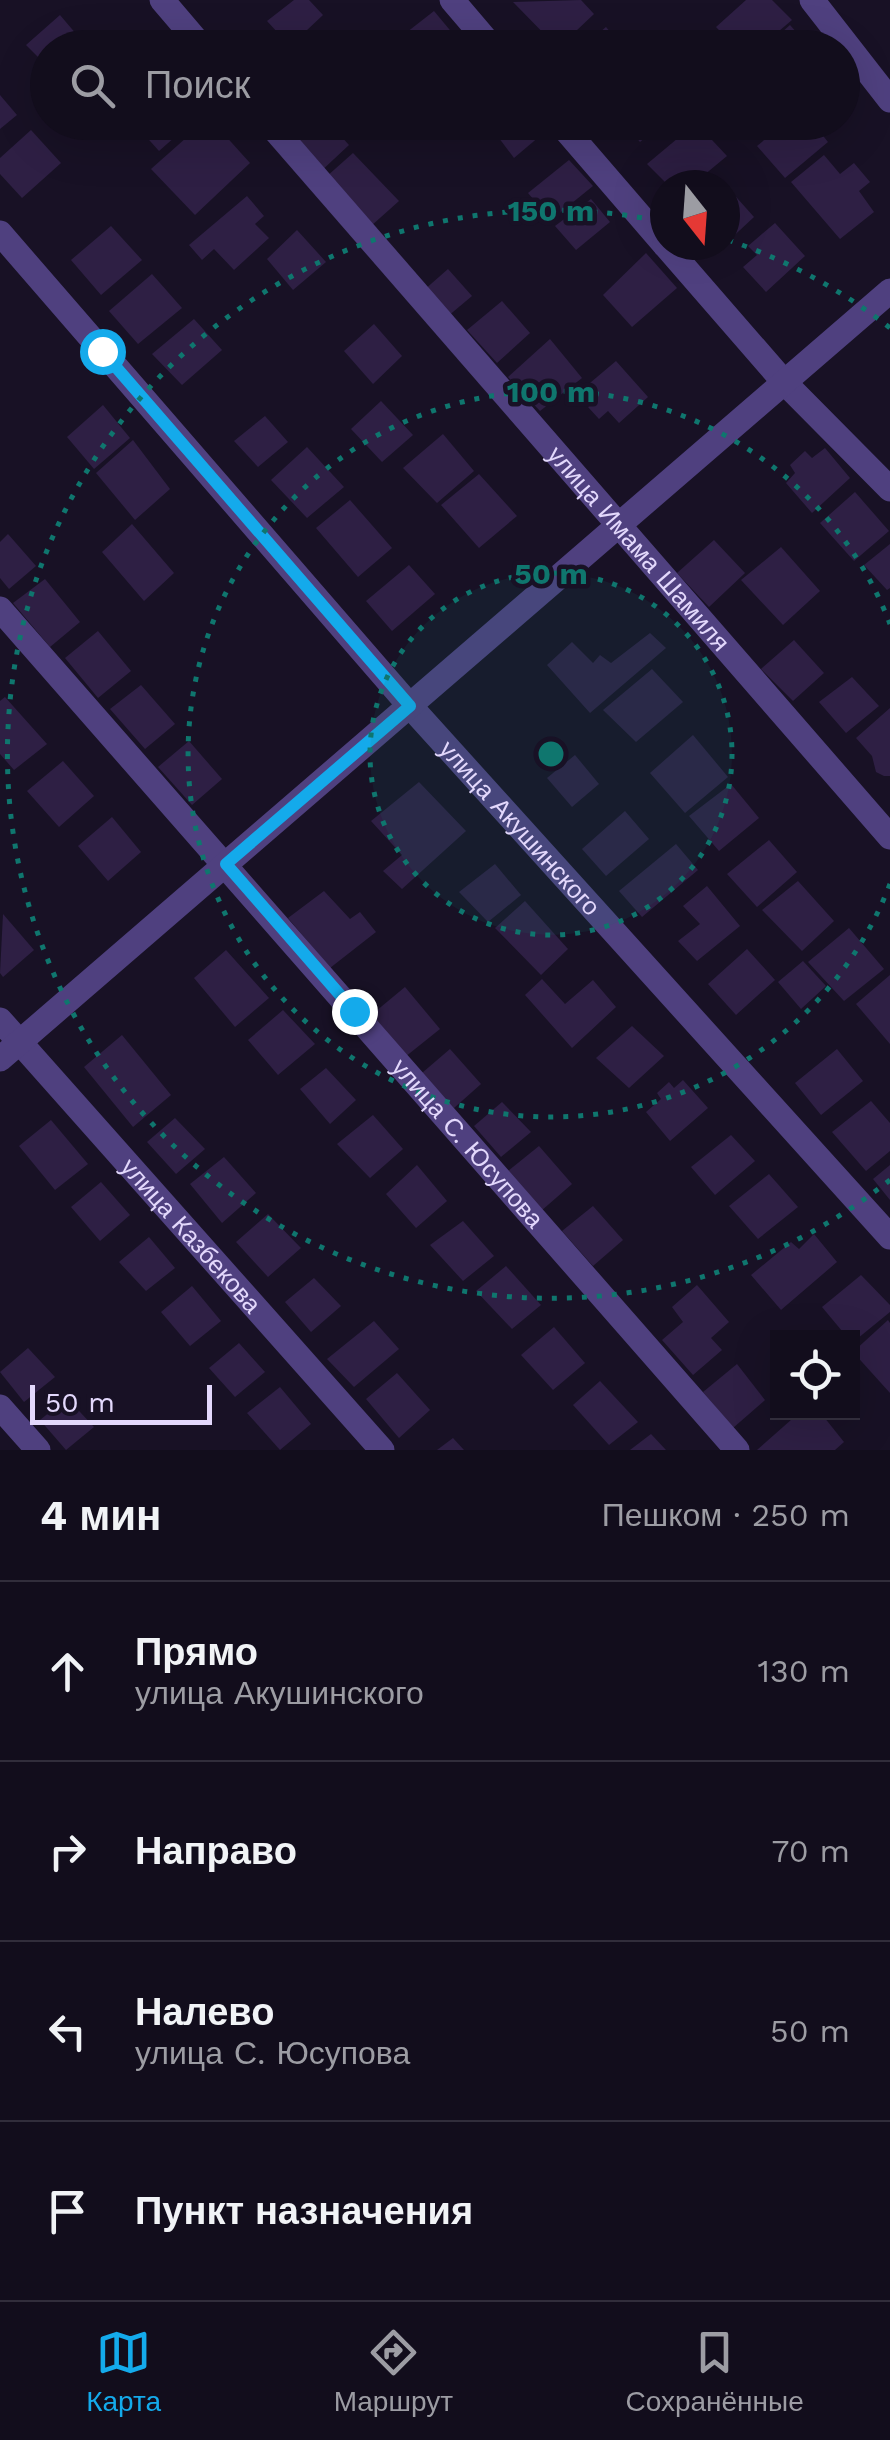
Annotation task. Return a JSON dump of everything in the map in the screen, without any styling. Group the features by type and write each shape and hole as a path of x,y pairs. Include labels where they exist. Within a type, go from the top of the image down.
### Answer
{"street":[{"path":"162,0 188,30"},
{"path":"452,0 478,30"},
{"path":"812,0 835,30"},
{"path":"860,62 890,100"},
{"name":"улица Имама Шамиля","path":"284,140 890,837"},
{"path":"574,140 650,228"},
{"name":"улица Акушинского","path":"0,233 410,706 890,1238"},
{"path":"678,260 784,382 890,489"},
{"path":"10,1050 890,291"},
{"name":"улица С. Юсупова","path":"0,609 737,1450"},
{"name":"улица Казбекова","path":"0,1020 10,1050 382,1450"},
{"path":"0,1407 38,1450"}],"building":[{"path":"294,0 309,0 323,15 307,30 275,30 267,21"},
{"path":"581,0 594,14 577,30 540,30 513,2"},
{"path":"746,0 772,0 792,20 780,30 716,27"},
{"path":"434,11 450,30 410,30"},
{"path":"60,15 73,30 43,30"},
{"path":"0,95 17,115 0,129"},
{"path":"30,131 30,140 40,140 61,163 22,198 0,174 0,158"},
{"path":"149,140 172,140 159,151"},
{"path":"184,140 229,140 250,163 195,215 151,169"},
{"path":"344,140 349,145 318,174 289,142"},
{"path":"500,140 535,140 514,158"},
{"path":"676,140 712,140 727,156 710,170 653,170 647,164"},
{"path":"764,140 828,142 785,178 757,146"},
{"path":"353,153 399,201 371,226 326,177"},
{"path":"824,155 840,174 854,163 870,182 859,191 874,212 840,239 791,182"},
{"path":"569,160 593,186 551,220 528,193"},
{"path":"247,196 264,216 255,224 269,238 234,270 214,249 202,260 189,245"},
{"path":"591,199 610,222 576,250 555,226"},
{"path":"740,201 754,217 740,230"},
{"path":"775,223 805,256 766,292 743,267 757,255 748,246"},
{"path":"111,226 142,260 101,295 71,260"},
{"path":"297,230 326,262 293,290 267,259"},
{"path":"646,253 677,288 632,327 603,295"},
{"path":"448,269 472,296 447,317 423,291"},
{"path":"152,274 182,308 138,344 109,311"},
{"path":"502,301 530,333 497,363 467,330"},
{"path":"194,319 222,350 182,385 152,354"},
{"path":"374,324 402,356 373,384 344,351"},
{"path":"550,339 582,378 540,411 508,377"},
{"path":"616,361 648,397 619,423 608,411 599,419 588,407 596,401 584,388"},
{"path":"381,401 413,435 382,462 351,429"},
{"path":"103,405 130,438 94,469 67,437"},
{"path":"265,416 288,442 258,467 234,441"},
{"path":"443,434 474,471 437,503 403,468"},
{"path":"133,440 170,489 135,520 96,473"},
{"path":"307,447 344,487 307,518 271,480"},
{"path":"825,448 850,478 812,513 786,483 795,473 790,465 805,451 812,458"},
{"path":"479,474 517,516 479,548 441,505"},
{"path":"855,492 889,531 854,561 820,523"},
{"path":"350,500 392,548 358,577 316,528"},
{"path":"132,524 174,573 144,601 102,552"},
{"path":"8,534 36,566 9,589 0,578 0,542"},
{"path":"714,540 745,573 709,607 677,573"},
{"path":"890,544 890,588 887,590 864,565"},
{"path":"781,547 820,591 783,625 741,580"},
{"path":"409,565 435,594 392,631 366,601"},
{"path":"45,579 80,622 50,647 13,603"},
{"path":"98,631 131,671 98,698 65,658"},
{"path":"650,633 666,648 590,713 547,665 572,642 593,663 600,655 611,663"},
{"path":"794,640 824,673 793,701 761,669"},
{"path":"652,669 683,702 636,742 603,710"},
{"path":"852,677 879,706 846,733 819,702"},
{"path":"141,685 175,724 145,749 110,709"},
{"path":"5,697 47,744 14,770 0,754 0,701"},
{"path":"890,708 890,776 884,776 876,772 872,756 856,738"},
{"path":"693,735 728,777 685,813 650,773"},
{"path":"189,741 222,779 192,805 158,767"},
{"path":"575,755 599,784 572,807 547,778"},
{"path":"63,761 94,796 59,827 27,791"},
{"path":"419,782 466,831 402,889 383,871 402,855 371,821"},
{"path":"731,784 759,818 719,851 689,816"},
{"path":"625,811 649,839 606,876 582,849"},
{"path":"112,817 141,852 108,881 78,846"},
{"path":"769,840 797,872 757,907 727,874"},
{"path":"676,844 698,870 642,917 619,891"},
{"path":"495,864 521,895 488,922 459,892"},
{"path":"798,881 834,921 802,951 762,910"},
{"path":"707,886 740,926 697,961 678,941 700,924 683,906"},
{"path":"324,891 350,919 360,912 376,932 330,968 288,918"},
{"path":"525,901 568,949 541,975 495,928"},
{"path":"3,914 34,950 3,977 0,973"},
{"path":"849,928 884,969 844,1001 808,962"},
{"path":"747,949 775,980 736,1015 708,984"},
{"path":"226,950 269,998 235,1027 194,978"},
{"path":"803,961 826,986 801,1009 778,982"},
{"path":"890,975 890,1044 856,1004"},
{"path":"542,979 565,1004 593,980 616,1007 572,1048 525,995"},
{"path":"405,987 440,1029 405,1057 370,1016"},
{"path":"283,1010 315,1044 278,1075 248,1040"},
{"path":"632,1026 664,1056 629,1088 596,1058"},
{"path":"122,1035 171,1095 133,1127 84,1067"},
{"path":"450,1049 481,1084 454,1108 422,1073"},
{"path":"837,1049 863,1081 821,1115 795,1083"},
{"path":"326,1068 356,1100 330,1124 300,1089"},
{"path":"683,1080 708,1108 670,1141 646,1112 661,1099 657,1093 669,1082 674,1088"},
{"path":"871,1101 890,1123 890,1151 866,1171 832,1132"},
{"path":"502,1102 531,1132 501,1157 474,1126"},
{"path":"373,1115 403,1149 370,1178 337,1144"},
{"path":"175,1118 205,1149 176,1174 147,1142"},
{"path":"51,1120 88,1164 55,1190 19,1146"},
{"path":"731,1135 755,1161 715,1195 691,1167"},
{"path":"539,1146 572,1184 541,1211 508,1171"},
{"path":"224,1157 256,1193 222,1223 190,1184"},
{"path":"417,1165 447,1201 416,1228 386,1194"},
{"path":"890,1165 890,1200 873,1179"},
{"path":"769,1174 798,1207 758,1239 729,1206"},
{"path":"101,1182 130,1215 100,1241 71,1207"},
{"path":"593,1206 623,1240 593,1266 562,1231"},
{"path":"268,1214 301,1248 268,1277 236,1242"},
{"path":"463,1221 494,1256 463,1281 430,1245"},
{"path":"814,1234 837,1262 781,1310 751,1275 791,1242 799,1249"},
{"path":"149,1237 175,1268 146,1291 119,1262"},
{"path":"506,1266 541,1305 512,1329 476,1291"},
{"path":"861,1275 890,1305 890,1312 860,1336 860,1330 841,1330 822,1307"},
{"path":"314,1278 341,1306 311,1332 285,1302"},
{"path":"697,1285 729,1322 711,1338 722,1350 693,1375 662,1340 683,1322 672,1307"},
{"path":"192,1286 221,1321 190,1346 161,1312"},
{"path":"888,1320 890,1393 860,1360 860,1346"},
{"path":"374,1321 399,1349 354,1387 327,1359"},
{"path":"554,1327 585,1363 553,1390 521,1355"},
{"path":"239,1343 265,1372 235,1397 209,1368"},
{"path":"28,1348 55,1377 24,1402 0,1372"},
{"path":"737,1364 765,1400 733,1428 703,1392"},
{"path":"397,1373 430,1410 399,1438 366,1399"},
{"path":"600,1381 638,1422 609,1445 573,1405"},
{"path":"280,1387 311,1424 280,1450 247,1413"},
{"path":"67,1398 94,1427 66,1450 40,1420"},
{"path":"791,1420 826,1420 844,1442 835,1450 757,1450"},
{"path":"651,1434 666,1450 630,1450"},
{"path":"453,1438 464,1450 437,1450"}],"route":[{"path":"102,351 410,706 226,864 354,1011"}]}
